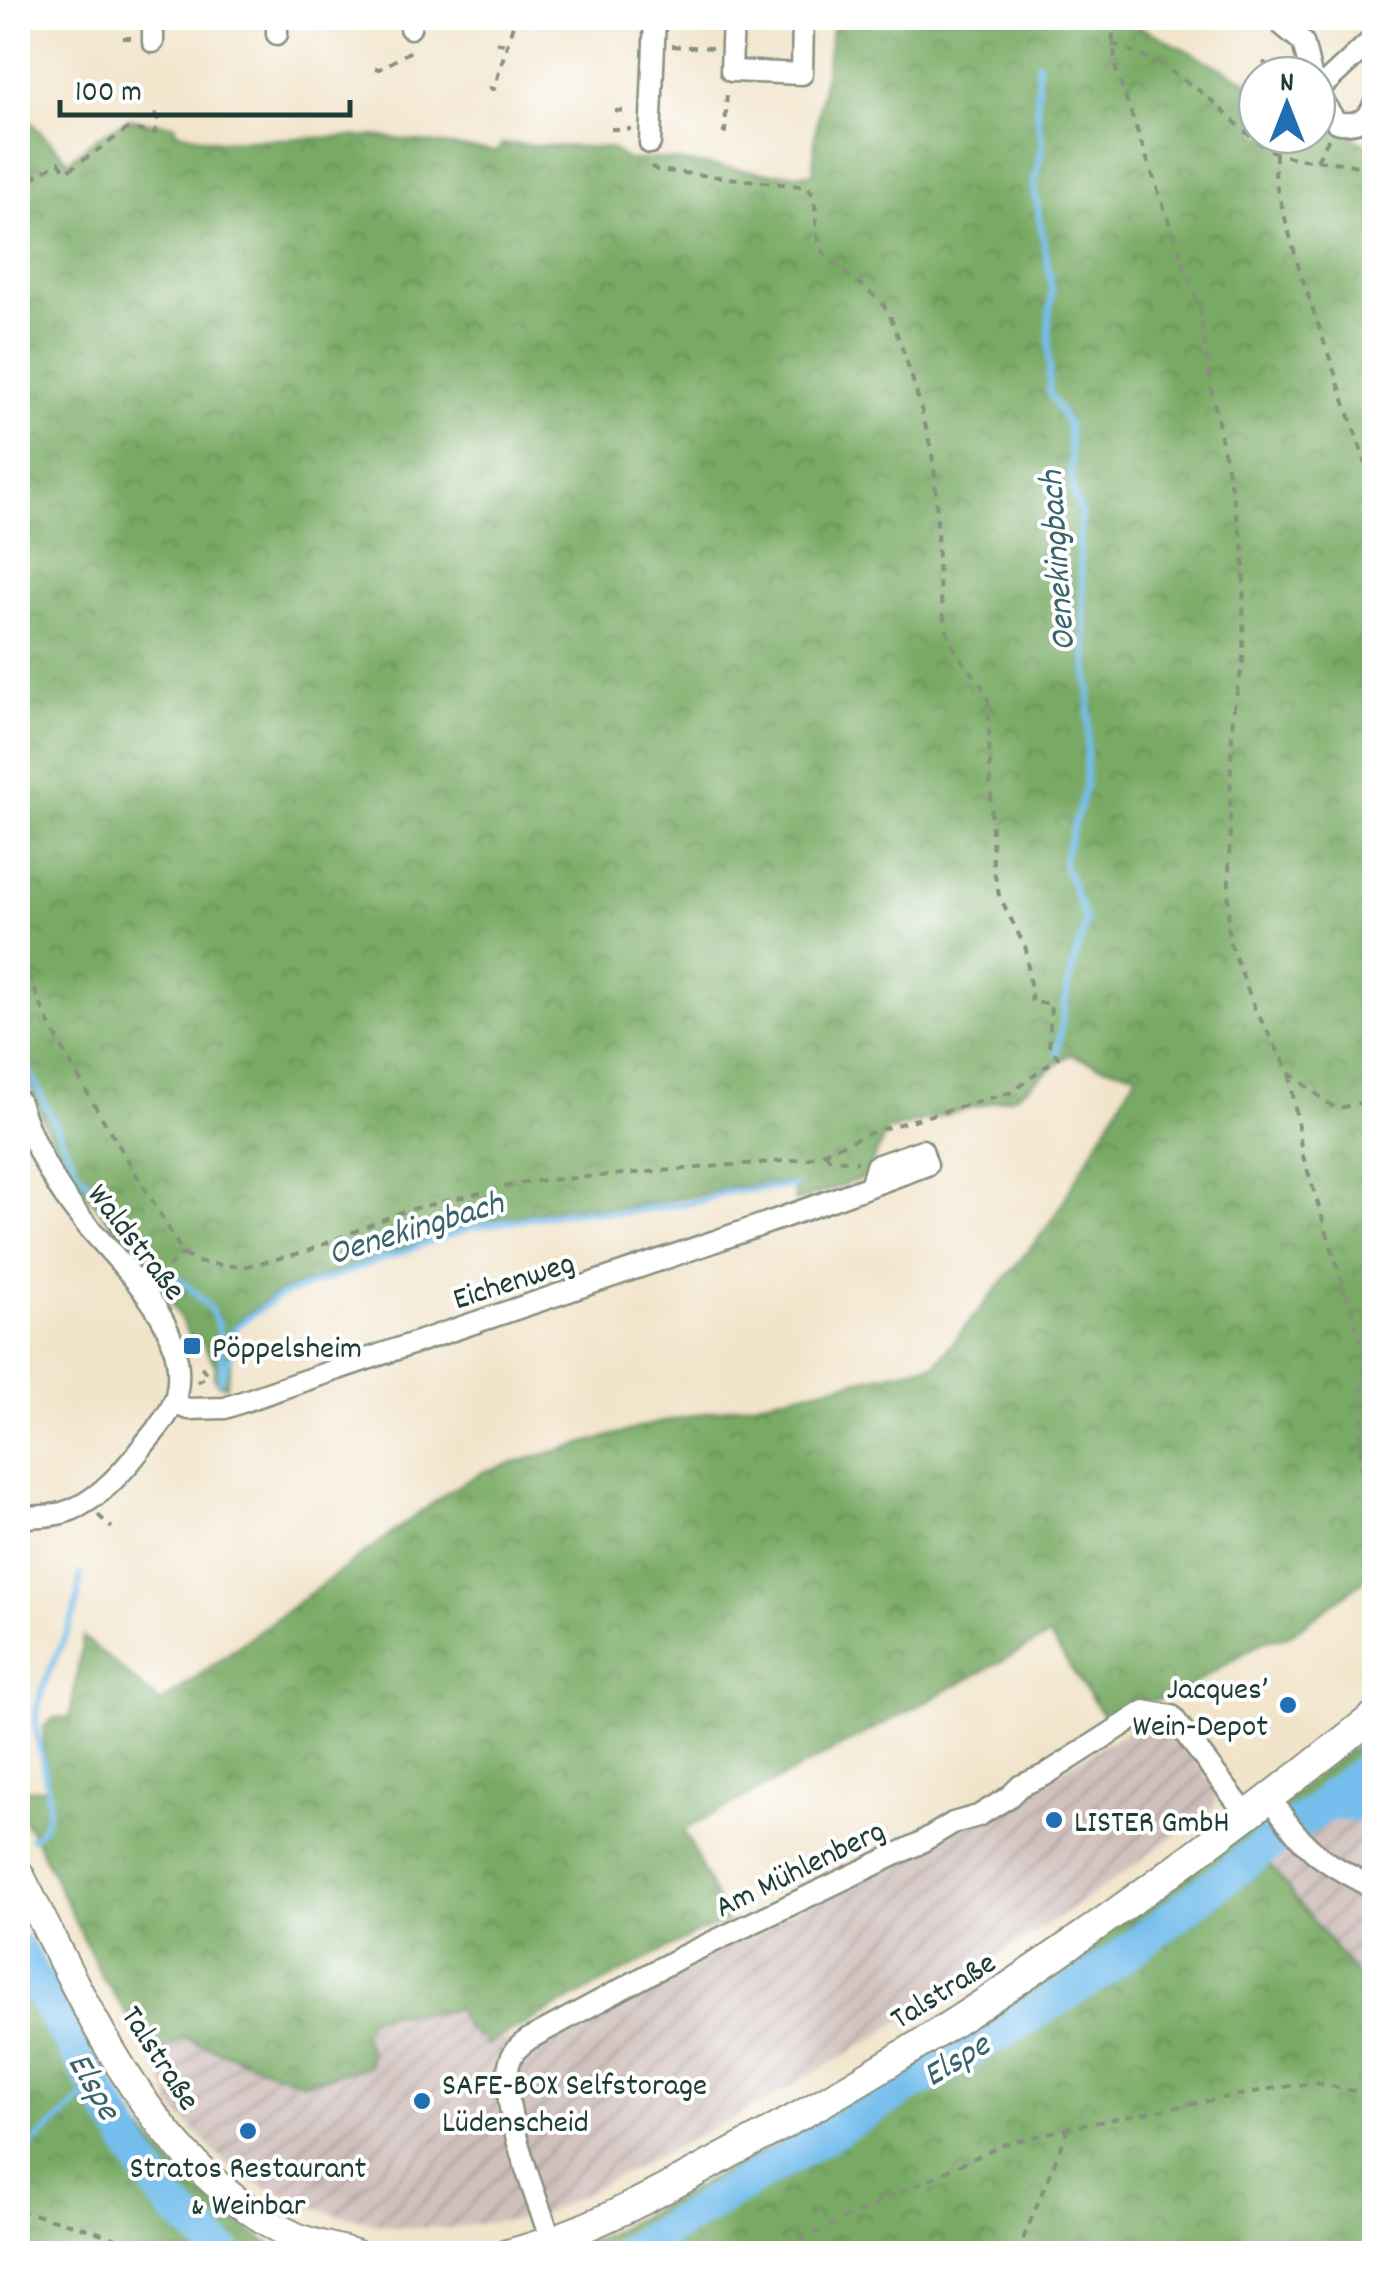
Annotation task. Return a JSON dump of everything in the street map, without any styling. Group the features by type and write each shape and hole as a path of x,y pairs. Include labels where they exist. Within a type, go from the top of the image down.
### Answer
{"main road":[{"name":"Talstraße","path":"507,2254 608,2218 730,2154 933,2037 1085,1936 1374,1716"},
{"name":"Talstraße","path":"18,1872 105,2039 152,2115 211,2182 296,2246 355,2254"}],"street":[{"path":"153,18 153,42"},
{"path":"652,152 656,18"},
{"path":"733,18 732,60 802,74 803,18"},
{"path":"1284,18 1281,24 1303,42 1306,55"},
{"path":"1337,73 1374,38"},
{"path":"1337,122 1347,125 1364,118 1374,104"},
{"name":"Waldstraße","path":"18,1100 31,1138 57,1184 166,1325 174,1352 173,1403"},
{"name":"Eichenweg","path":"173,1403 188,1410 225,1408 747,1232 873,1176"},
{"path":"18,1518 40,1518 75,1509 135,1457 173,1403"},
{"name":"Am Mühlenberg","path":"551,2240 506,2098 513,2052 529,2039 681,1958 934,1836 961,1819 978,1816 1009,1798 1020,1786 1045,1775 1144,1712 1172,1716 1246,1814"},
{"path":"1270,1797 1294,1834 1327,1865 1374,1888"}],"path":[{"path":"488,88 494,89 515,18"},
{"path":"1111,18 1112,44 1124,94 1200,312 1244,552 1244,661 1233,712 1228,938 1255,1009 1290,1073 1302,1152 1364,1351 1360,1463 1368,1482 1374,1483"},
{"path":"496,42 507,44"},
{"path":"1112,44 1146,55 1210,99 1237,124"},
{"path":"654,46 732,60 728,71 726,132 722,132"},
{"path":"375,68 380,69 410,51"},
{"path":"18,186 59,162 66,172 128,129 155,134 158,122 154,108"},
{"path":"18,928 22,962 46,1022 183,1254 196,1262 243,1267 305,1252 404,1212 525,1182 799,1160 874,1131 1012,1092 1058,1057 1050,1046 1051,1004 1032,1003 1026,949 999,895 990,840 988,700 982,681 956,656 946,627 935,472 913,384 888,311 820,244 814,195 808,187 657,170 652,166 652,152"},
{"path":"1276,155 1276,182 1299,269 1374,487"},
{"path":"1289,155 1360,166 1374,174"},
{"path":"1290,1073 1336,1109 1374,1098"},
{"path":"825,1152 830,1158 873,1162 873,1176"},
{"path":"142,1291 183,1254"},
{"path":"770,2254 1002,2145 1068,2128 1302,2085 1343,2086 1374,2095"},
{"path":"1017,2254 1068,2128"},
{"path":"18,2210 161,2254"}],"shaded area":[{"path":"1145,1721 1161,1721 1170,1728 1217,1790 1215,1806 1098,1891 874,2038 764,2102 537,2217 448,2228 392,2227 329,2212 244,2179 172,2106 156,2057 183,2037 304,2083 369,2049 362,2034 368,2019 387,2011 444,2013 456,2007 467,2029 483,2036 487,2044 500,2038 530,2050 1018,1796"},
{"path":"1374,1780 1374,1999 1264,1859"}],"green space":[{"path":"834,18 1123,18 1237,76 1237,155 1337,155 1337,129 1374,148 1374,1573 1288,1636 1266,1640 1172,1697 1130,1704 1106,1720 1049,1636 684,1830 727,1922 700,1931 486,2045 483,2036 475,2038 472,2029 467,2030 456,2008 435,2013 390,2013 368,2019 362,2034 369,2049 369,2066 304,2083 183,2037 156,2057 102,1977 34,1836 18,1812 18,1791 48,1788 44,1726 54,1718 70,1717 83,1637 161,1703 452,1489 485,1471 654,1424 935,1364 1050,1224 1137,1073 1070,1054 1017,1095 886,1131 866,1177 795,1202 793,1183 729,1187 623,1208 568,1207 475,1222 278,1292 236,1322 227,1356 232,1358 226,1386 218,1384 214,1377 216,1367 200,1339 190,1337 165,1290 59,1154 43,1122 18,1049 18,75 21,72 20,111 69,161 96,138 129,119 175,125 175,131 218,141 373,136 498,152 501,144 610,148 628,160 660,159 768,173 813,174 815,136"},
{"path":"1374,1732 1374,1780 1265,1859 1374,1999 1374,2253 555,2254 609,2233 796,2134 1045,1979"},
{"path":"18,1931 107,2090 188,2183 233,2220 278,2249 277,2253 18,2253"}],"waterway":[{"name":"Oenekingbach","path":"1038,62 1037,115 1043,142 1034,186 1052,289 1049,393 1068,425 1073,492 1081,513 1079,546 1090,699 1085,788 1063,862 1086,921 1069,981 1057,1053"},
{"path":"18,1019 23,1057 77,1171 148,1246"},
{"name":"Oenekingbach","path":"220,1380 230,1357 235,1327 277,1297 472,1227 576,1211 620,1213 700,1201 726,1192 794,1186"},
{"path":"172,1273 213,1315 220,1338 221,1374"},
{"name":"Oenekingbach","path":"31,1838 42,1828 49,1800 37,1736 39,1703 74,1614 80,1575"},
{"path":"1329,1802 1331,1796 1374,1764"},
{"name":"Elspe","path":"1289,1829 1329,1802 1362,1805"},
{"name":"Elspe","path":"625,2254 1097,1975 1271,1842"},
{"name":"Elspe","path":"18,1951 143,2165 171,2204 225,2254"},
{"path":"18,2158 96,2086"}],"place":[{"name":"Pöppelsheim","path":"192,1346"},
{"name":"Jacques’ Wein-Depot","path":"1288,1705"},
{"name":"LISTER GmbH","path":"1054,1820"},
{"name":"SAFE-BOX Selfstorage Lüdenscheid","path":"422,2101"},
{"name":"Stratos Restaurant & Weinbar","path":"248,2131"}]}
